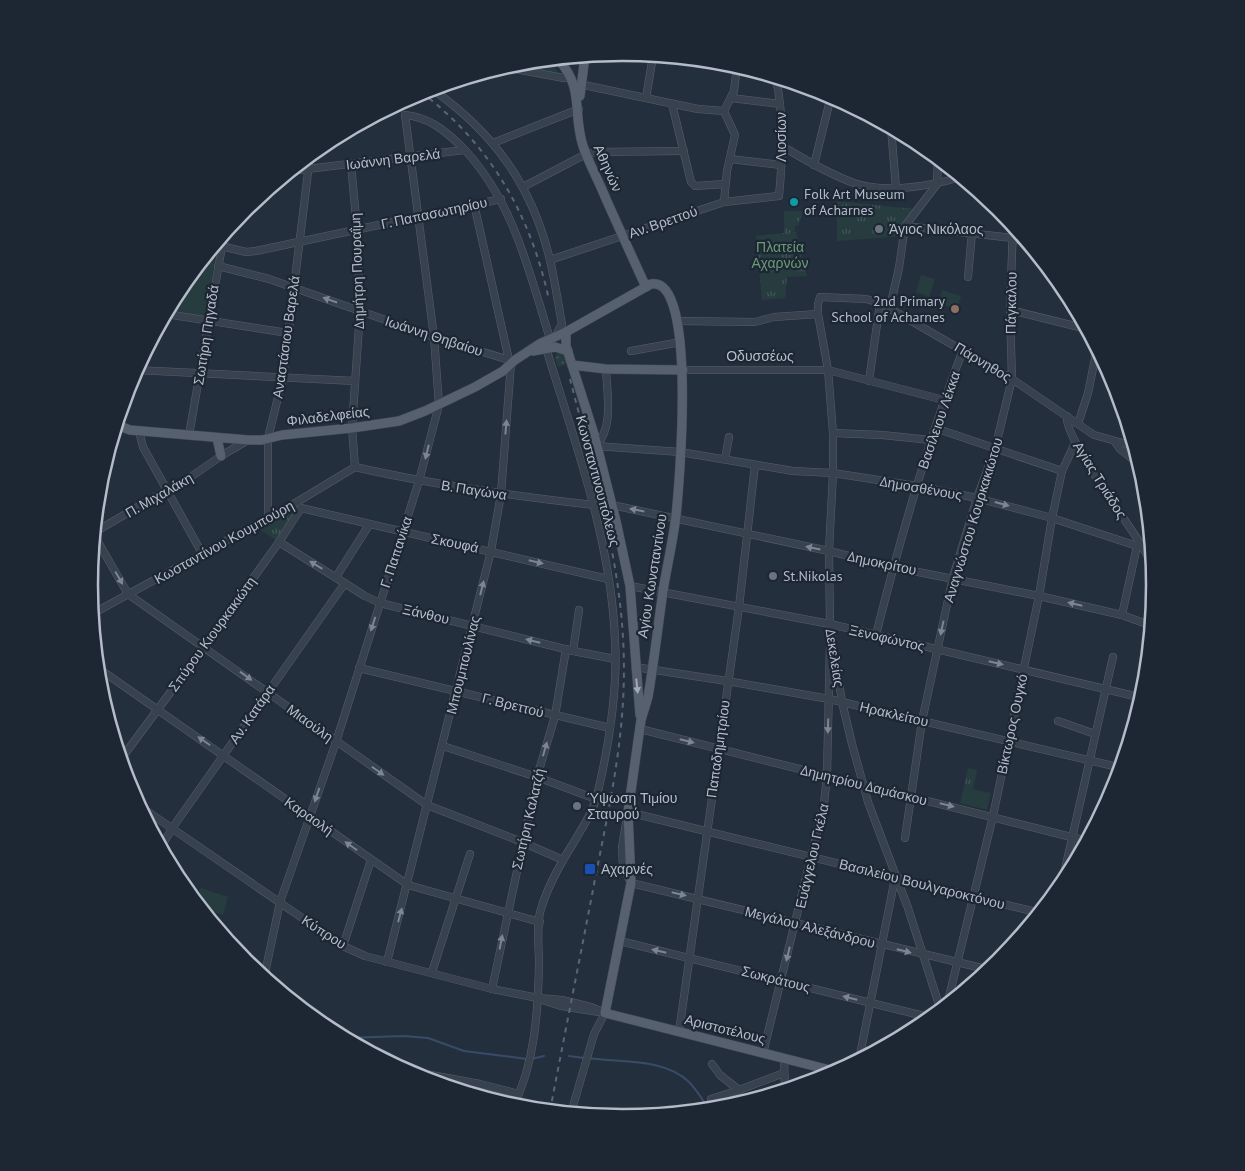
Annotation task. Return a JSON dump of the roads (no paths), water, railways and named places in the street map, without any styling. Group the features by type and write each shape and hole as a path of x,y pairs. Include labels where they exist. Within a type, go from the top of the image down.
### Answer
{"main road":[{"path":"575,82 583,63"},
{"path":"563,65 575,82"},
{"path":"566,69 575,72 582,69"},
{"name":"Αθηνών","path":"575,82 580,133 586,154 646,286"},
{"name":"Αγίου Κωνσταντίνου","path":"605,1013 631,883 628,812 640,724 648,697 676,518 680,452 682,370 678,321 665,288 656,283 646,286"},
{"name":"Φιλαδελφείας","path":"123,428 139,431 248,440 399,421 439,405 494,376 510,362 526,352 566,332 646,286"},
{"name":"Κωνσταντινουπόλεως","path":"566,332 565,339 568,351 612,505 630,586 640,724"},
{"name":"Φιλαδελφείας","path":"526,352 556,346 568,351"},
{"name":"Οδυσσέως","path":"572,365 606,369 682,370"},
{"path":"217,438 221,456"},
{"name":"Αριστοτέλους","path":"605,1013 826,1069"}],"street":[{"path":"646,98 652,62"},
{"path":"531,69 575,82 672,104 710,111 724,111"},
{"path":"724,111 734,92 735,74"},
{"name":"Λιοσίων","path":"777,85 782,146 778,196"},
{"path":"440,94 457,107 493,143 509,163 523,187 537,219 550,260 562,324 552,338"},
{"path":"731,98 780,104"},
{"path":"672,104 694,186 725,184"},
{"path":"814,165 829,104"},
{"path":"493,143 579,109"},
{"path":"724,111 735,135 725,184 724,202"},
{"name":"Γ. Παπανίκα","path":"266,969 280,902 336,742 419,481 439,405 434,337 404,115 416,116 434,123 464,150"},
{"path":"892,135 896,188"},
{"path":"782,146 814,165 855,184 896,188 918,187 953,179"},
{"path":"464,150 482,170 501,199 513,226 552,338"},
{"name":"Ιωάννη Βαρελά","path":"303,170 464,150"},
{"path":"523,187 586,154 684,151"},
{"path":"730,159 781,165"},
{"name":"Δημήτρη Πουραΐμη","path":"351,164 357,229 360,311 352,428 355,467"},
{"name":"Αναστάσιου Βαρελά","path":"268,518 268,438 283,377 309,166"},
{"path":"890,308 899,268 904,226 937,184 938,167"},
{"name":"Αν. Βρεττού","path":"550,260 724,202 778,196"},
{"name":"Γ. Παπασωτηρίου","path":"223,246 246,252 256,251 501,199"},
{"name":"Μπουμπουλίνας","path":"387,962 492,551 501,494 510,362 474,204"},
{"path":"904,226 1016,239"},
{"path":"968,277 972,233"},
{"name":"Πάγκαλου","path":"1012,379 1010,310 1013,238"},
{"name":"Σωτήρη Πηγαδά","path":"189,435 222,248"},
{"name":"Ιωάννη Θηβαίου","path":"218,266 262,277 510,362"},
{"name":"Πάρνηθος","path":"818,314 820,297 866,299 880,303 1012,379 1094,435 1127,445"},
{"path":"869,381 880,303"},
{"path":"1010,310 1079,327"},
{"path":"678,321 755,322 774,317 818,314"},
{"name":"Δεκελείας","path":"818,314 828,370 833,433 829,551 830,624 842,702 863,785 924,955 938,1001"},
{"path":"173,315 288,333"},
{"path":"631,351 681,342"},
{"name":"Κωνσταντινουπόλεως","path":"517,1099 527,1072 538,998 541,909 563,860 582,829 596,799 614,703 614,618 594,505 546,348"},
{"name":"Βασίλειου Λέκκα","path":"876,635 893,567 931,440 963,350"},
{"path":"1078,424 1088,394 1095,358"},
{"path":"596,446 603,438 606,430 608,410 606,369"},
{"name":"Οδυσσέως","path":"682,370 828,370 944,400"},
{"path":"145,371 355,381"},
{"name":"Αναγνώστου Κουρκακιώτου","path":"905,838 922,721 953,578 977,498 995,449 1012,379"},
{"name":"Αγίας Τριάδος","path":"1067,416 1066,420 1075,443 1146,556"},
{"path":"935,428 1062,471"},
{"path":"139,431 143,447 203,555"},
{"path":"833,433 882,434 931,440"},
{"path":"725,459 729,437"},
{"name":"Π. Μιχαλάκη","path":"101,530 163,492 169,492 248,440"},
{"path":"1115,442 1131,458"},
{"name":"Βίκτωρος Ουγκό","path":"950,994 993,816 1039,596 1062,471 1075,443"},
{"name":"Δημοσθένους","path":"596,446 680,452 793,471 833,473 917,486 977,498 1052,518 1140,546"},
{"name":"Παπαδημητρίου","path":"679,1032 727,681 739,607 755,465"},
{"name":"Β. Παγώνα","path":"355,467 419,481 501,494 594,505"},
{"name":"Κωσταντίνου Κουμπούρη","path":"99,610 268,518 299,505 355,467"},
{"name":"Σκουφά","path":"299,505 368,525 492,551 608,580"},
{"name":"Σπύρου Κιουρκακιώτη","path":"126,753 279,542 299,505"},
{"name":"Δημοκρίτου","path":"612,505 829,551 893,567 1039,596 1122,615 1146,624"},
{"path":"336,577 368,525"},
{"name":"Ξάνθου","path":"279,542 380,603 569,650 615,659"},
{"name":"Μιαούλη","path":"100,543 128,594 427,805 563,860"},
{"path":"1122,615 1140,546 1145,546"},
{"name":"Αν. Κατάρα","path":"164,841 345,582"},
{"name":"Ξενοφώντος","path":"630,586 830,624 1135,696"},
{"name":"Σωτήρη Καλατζή","path":"492,989 522,842 537,777 555,716 579,610"},
{"name":"Ευάγγελου Γκέλα","path":"763,1053 813,857 824,804 827,775 830,624"},
{"path":"1068,862 1112,657"},
{"name":"Γ. Βρεττού","path":"359,668 610,728"},
{"name":"Ηρακλείτου","path":"635,668 727,681 829,699 1115,766"},
{"name":"Καραολή","path":"106,673 408,885 540,922"},
{"path":"1058,721 1095,734"},
{"name":"Δημητρίου Δαμάσκου","path":"640,724 719,748 1081,840"},
{"path":"443,746 596,799"},
{"name":"Βασιλείου Βουλγαροκτόνου","path":"628,812 1033,911"},
{"name":"Κύπρου","path":"150,813 344,946 365,956 492,989 538,998 562,1000 591,1007 605,1013"},
{"path":"432,972 470,854"},
{"path":"344,946 371,860"},
{"path":"860,1053 895,878"},
{"name":"Μεγάλου Αλεξάνδρου","path":"631,883 981,968"},
{"name":"Σωκράτους","path":"620,942 922,1016"},
{"path":"573,1107 594,1034 605,1013"},
{"path":"784,1058 785,1084"},
{"path":"712,1064 720,1075 739,1090"},
{"path":"711,1099 784,1072"},
{"path":"439,1077 519,1094"}],"waterway":[{"path":"356,1038 404,1036 428,1038 464,1051 527,1059"},
{"path":"531,1059 544,1056"},
{"path":"569,1056 584,1058"},
{"path":"589,1058 642,1063 667,1069 679,1074 689,1082 705,1103"}],"railway":[{"path":"429,98 468,135 488,159 504,184 519,211 531,240 549,300"},
{"path":"551,1105 613,786 621,728 624,669 623,638 616,572 603,508 570,379"}],"place":[{"name":"Folk Art Museum of Acharnes","path":"794,202"},
{"name":"Άγιος Νικόλαος","path":"879,229"},
{"name":"2nd Primary School of Acharnes","path":"955,309"},
{"name":"St.Nikolas","path":"773,576"},
{"name":"Ύψωση Τιμίου Σταυρού","path":"577,806"},
{"name":"Αχαρνές","path":"590,869"}],"park label":[{"name":"Πλατεία Αχαρνών","path":"780,256"}]}
